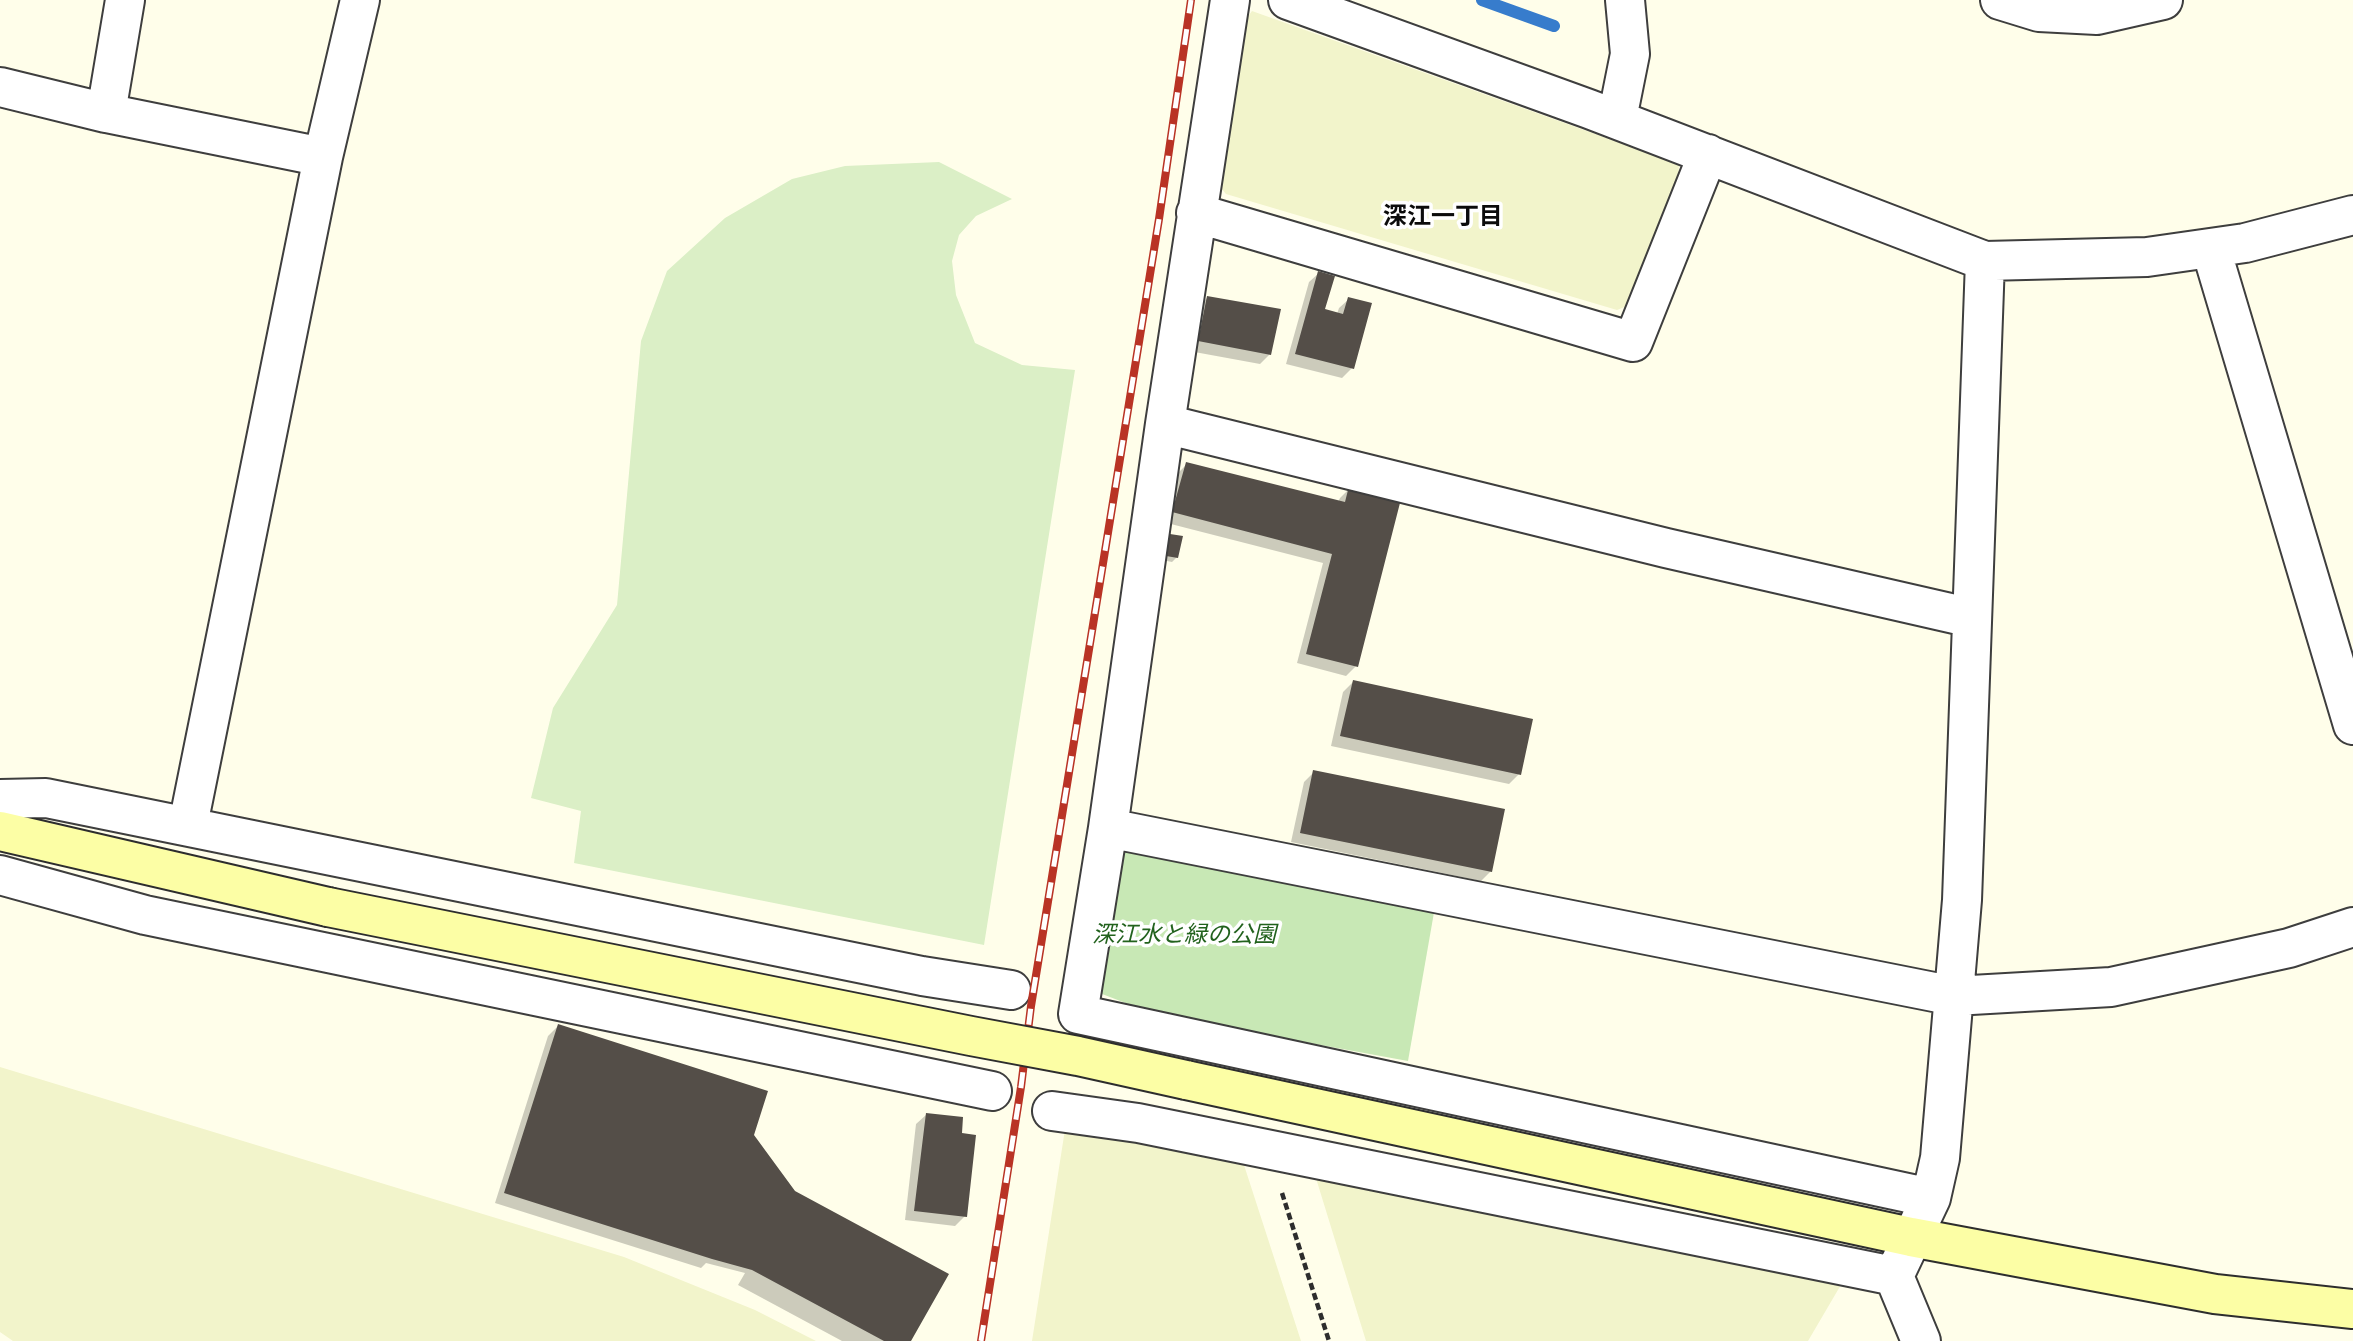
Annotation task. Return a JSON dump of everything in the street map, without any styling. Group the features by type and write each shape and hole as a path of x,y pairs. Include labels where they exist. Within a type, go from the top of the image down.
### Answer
{"street":[{"path":"106,113 125,0"},
{"path":"188,825 323,157 360,0"},
{"path":"1230,0 1078,1014 1931,1198"},
{"path":"1288,0 1617,119 1985,261 2147,257 2245,243 2353,215"},
{"path":"1617,119 1630,54 1625,0"},
{"path":"2000,0 2097,15 2163,0"},
{"path":"0,87 106,113 323,157"},
{"path":"1196,214 1633,342 1708,154"},
{"path":"2211,248 2353,725"},
{"path":"1921,1341 1894,1276 1931,1198 1940,1158 1962,900 1985,261"},
{"path":"1165,424 1666,548 1972,618"},
{"path":"0,799 46,798 922,976 1011,990"},
{"path":"1108,828 1954,996 2111,987 2289,948 2353,928"},
{"path":"0,831 328,907 1078,1056 1911,1237 2215,1294 2353,1309"},
{"path":"0,875 145,915 992,1090"},
{"path":"1052,1111 1138,1123 1894,1276"}],"path":[{"path":"1268,1149 1329,1341"}],"green space":[{"path":"1252,11 1679,164 1678,181 1632,304 1617,310 1226,194 1221,188 1244,22"},
{"path":"939,162 1012,199 976,216 959,235 952,261 956,295 975,343 1022,365 1075,370 984,945 574,863 581,811 531,798 553,708 617,605 641,341 667,271 725,218 792,179 845,166"},
{"name":"深江水と緑の公園","path":"1113,840 1436,901 1408,1061 1157,1015 1089,989"},
{"path":"0,1067 624,1257 755,1310 816,1341 13,1341 0,1332"},
{"path":"1066,1123 1244,1165 1301,1341 1032,1341"},
{"path":"1315,1175 1842,1283 1808,1341 1366,1341"}],"building":[{"path":"1318,271 1335,276 1325,309 1343,314 1348,297 1372,303 1354,369 1295,354"},
{"path":"1207,296 1281,309 1271,355 1198,341"},
{"path":"1186,462 1345,502 1349,486 1401,499 1358,667 1306,654 1332,554 1172,512"},
{"path":"1170,534 1183,536 1178,558 1166,556"},
{"path":"1353,680 1533,719 1521,775 1340,736"},
{"path":"1313,770 1505,809 1492,872 1300,833"},
{"path":"558,1024 768,1091 754,1135 795,1191 949,1274 911,1341 884,1341 752,1270 504,1193"},
{"path":"926,1113 963,1117 962,1133 976,1135 967,1217 914,1211"}],"waterway":[{"path":"1482,0 1554,26"}],"railway":[{"path":"981,1341 1031,1006 1159,219 1191,0"}],"district":[{"name":"深江一丁目","path":"1443,217"}]}
